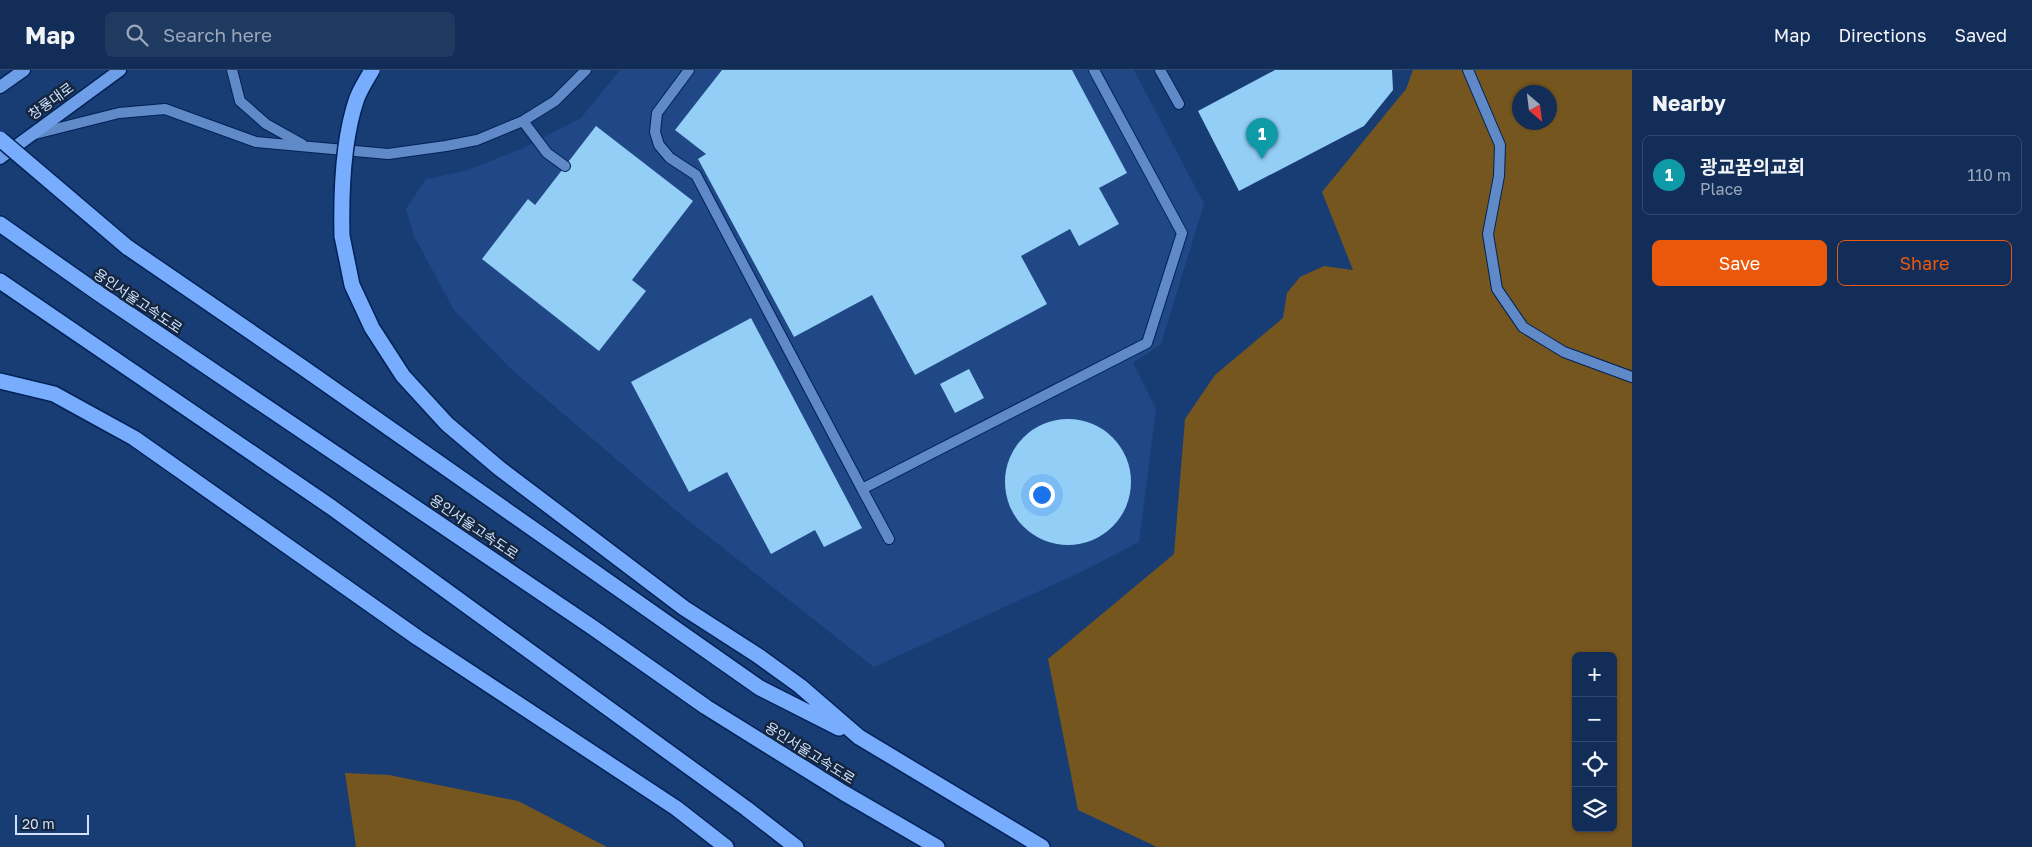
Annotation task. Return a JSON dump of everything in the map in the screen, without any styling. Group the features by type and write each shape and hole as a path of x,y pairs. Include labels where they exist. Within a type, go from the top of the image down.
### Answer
{"highway":[{"path":"372,70 357,97 350,130 342,185 343,252 352,285 372,328 403,376 447,424 500,468 684,608 757,655 800,686 859,737"},
{"path":"0,139 127,247 310,372 760,688 859,737 1042,847"},
{"name":"용인서울고속도로","path":"0,224 98,294 568,611 706,707 844,794 937,847"},
{"path":"0,281 331,507 796,847"},
{"path":"0,381 54,394 134,438 418,638 676,808 726,847"}],"main road":[{"path":"0,87 24,70"},
{"name":"창룡대로","path":"0,158 120,70"}],"lane":[{"path":"232,70 240,101 266,124 305,146"},
{"path":"29,136 119,113 165,109 256,142 388,154 477,140 523,120 555,100 586,70"},
{"path":"689,70 657,113 655,132 659,145 670,158 696,175 889,539"},
{"path":"862,489 1147,343 1182,233 1094,70"},
{"path":"1160,70 1178,104"},
{"path":"1468,70 1500,144 1498,176 1488,234 1497,289 1523,327 1564,352 1632,377"},
{"path":"523,120 547,153 566,166"}],"shaded area":[{"path":"620,70 1134,70 1204,204 1161,344 1133,363 1156,409 1139,542 1083,571 874,667 685,518 510,368 454,310 414,236 406,209 426,179 465,171 521,149 581,118"},
{"path":"1413,70 1632,70 1632,847 1157,847 1078,810 1048,659 1174,554 1185,419 1215,375 1283,318 1287,293 1300,277 1324,266 1353,270 1322,192 1406,89"},
{"path":"345,773 389,775 518,801 607,847 356,847"}],"building":[{"path":"722,70 1072,70 1127,173 1099,188 1119,224 1079,246 1070,229 1021,256 1047,304 915,375 872,295 794,337 698,159 706,154 675,130"},
{"path":"1275,70 1392,70 1393,90 1364,126 1239,191 1198,111"},
{"path":"596,126 693,201 632,280 646,291 599,351 482,259 528,199 535,205"},
{"path":"751,318 862,528 824,547 815,530 771,554 727,472 689,492 631,382"},
{"path":"969,369 984,398 955,413 940,384"},
{"path":"1068,419 1092,424 1103,429 1113,437 1121,447 1126,458 1131,482 1126,506 1121,517 1113,527 1103,535 1092,540 1068,545 1044,540 1033,535 1023,527 1015,517 1010,506 1005,482 1010,458 1015,447 1023,437 1033,429 1044,424"}],"place":[{"name":"광교꿈의교회","path":"1262,159"}]}
